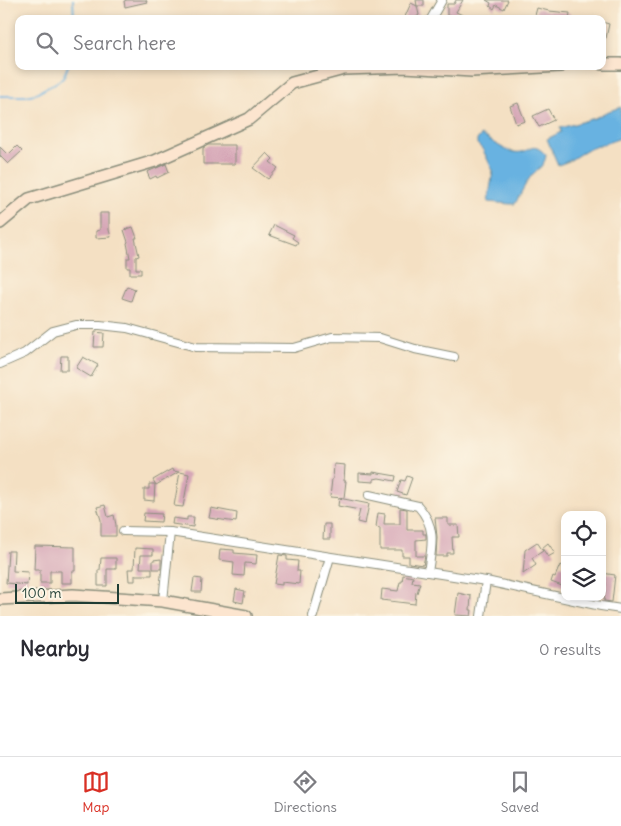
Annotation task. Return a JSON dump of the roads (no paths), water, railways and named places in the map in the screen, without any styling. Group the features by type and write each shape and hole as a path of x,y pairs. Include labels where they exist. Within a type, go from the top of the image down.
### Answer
{"main road":[{"path":"606,64 621,64"},
{"path":"0,223 29,199 155,161 249,119 292,83 340,70"},
{"path":"455,70 490,70"},
{"path":"0,599 72,595 163,601 246,616"}],"street":[{"path":"434,15 442,0"},
{"path":"0,364 24,353 53,330 76,325 127,328 196,347 294,348 332,337 380,338 414,349 454,358"},
{"path":"369,495 418,506 429,520 432,544 428,572"},
{"path":"123,531 170,532 486,581 621,609"},
{"path":"163,601 170,532"},
{"path":"313,616 330,557"},
{"path":"481,616 486,581"}],"water":[{"path":"621,107 621,138 586,150 569,161 558,165 547,139 561,132 560,128 595,118"},
{"path":"481,135 510,151 520,152 533,147 541,150 546,155 543,164 525,185 515,204 488,202 493,171 483,150 477,144 477,140"}],"waterway":[{"path":"73,0 74,15"},
{"path":"0,96 35,94 63,78 66,70"}]}
